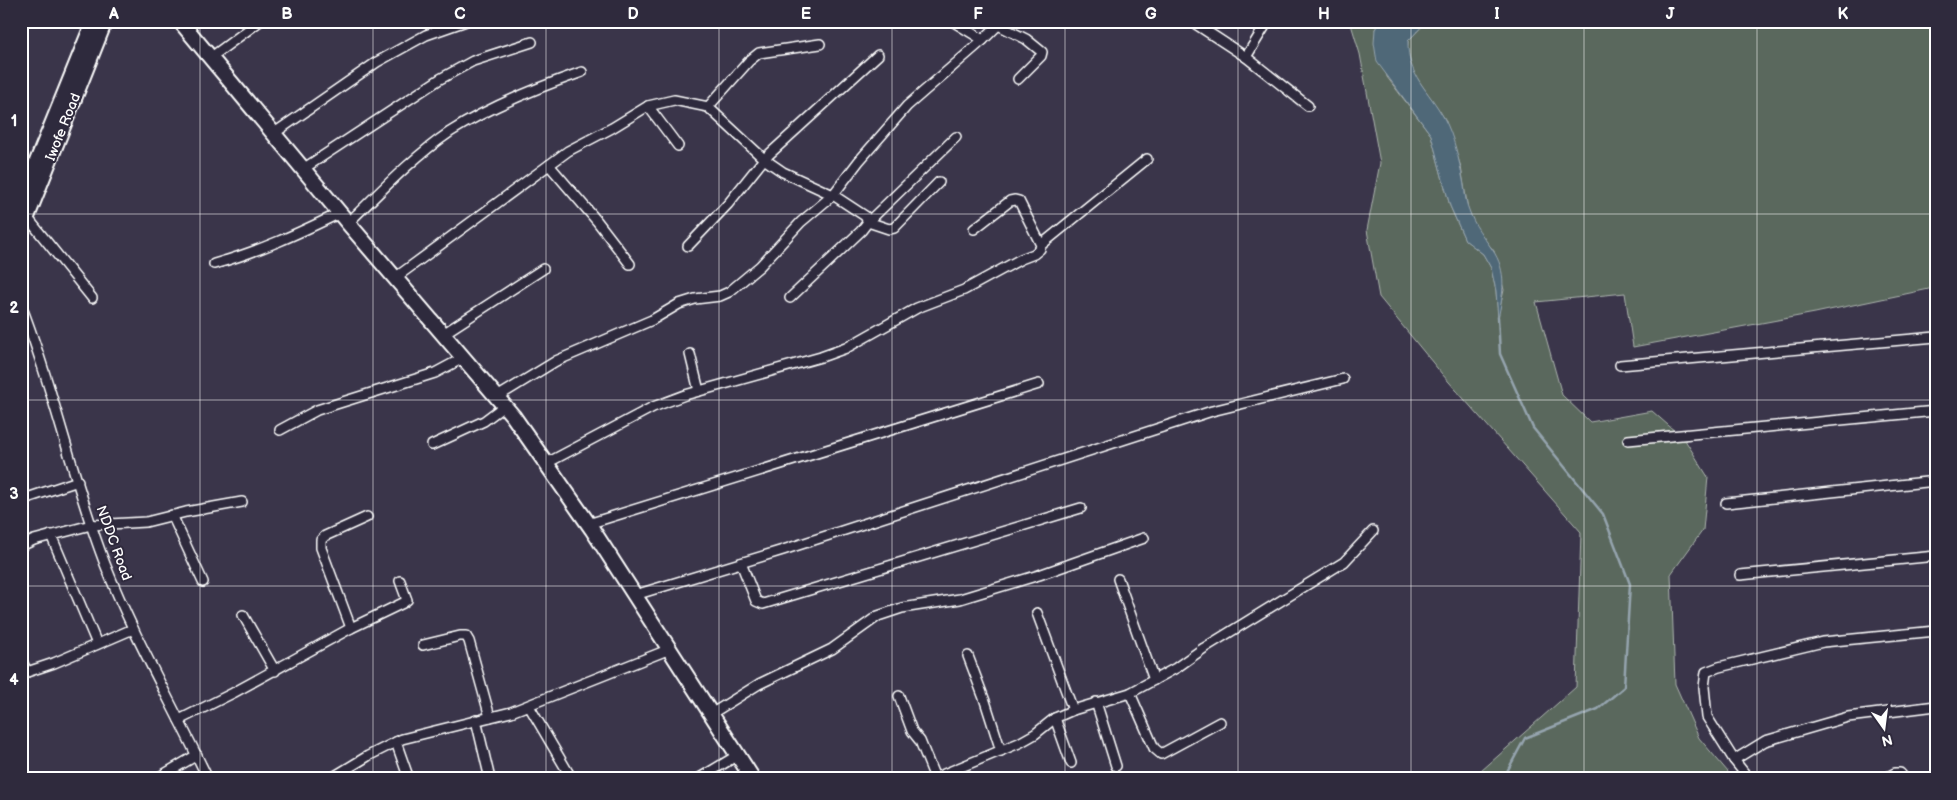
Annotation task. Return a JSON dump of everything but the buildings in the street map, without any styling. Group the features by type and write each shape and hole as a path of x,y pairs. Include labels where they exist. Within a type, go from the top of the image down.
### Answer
{"street":[{"name":"Iwofe Road","path":"21,201 24,183 94,21"},
{"name":"Iwofe Road","path":"21,232 105,21"},
{"path":"180,21 500,401 547,463 635,595 753,779"},
{"path":"210,58 260,21"},
{"path":"274,134 377,62 426,35 466,21"},
{"path":"952,21 983,40"},
{"path":"1191,21 1246,58 1308,106"},
{"path":"1246,58 1268,21"},
{"path":"432,445 484,421 500,401 556,361 652,320 679,304 695,299 720,296 729,292 760,266 801,222 833,195 907,106 1000,23 1026,39 1042,52 1041,56 1018,79"},
{"path":"303,169 440,79 473,61 532,42"},
{"path":"708,107 749,61 759,53 820,44"},
{"path":"688,246 728,204 764,159 878,55"},
{"path":"214,264 234,259 344,218 449,133 523,93 582,72"},
{"path":"395,278 568,151 612,128 648,106 674,100 708,107 764,159 783,172 833,195 865,216 868,222 894,228 939,182"},
{"path":"648,106 678,146"},
{"path":"790,298 956,137"},
{"path":"547,463 653,407 699,391 821,357 846,348 917,308 964,290 1021,258 1034,254 1041,245 1147,159"},
{"path":"549,165 597,221 630,264"},
{"path":"974,229 1010,201 1015,200 1019,201 1041,245"},
{"path":"27,218 92,298"},
{"path":"443,334 543,269"},
{"name":"NDDC Road","path":"21,305 91,524 106,565 133,629 208,779"},
{"path":"1620,365 1936,337"},
{"path":"690,354 699,391"},
{"path":"280,430 318,410 435,373 463,358"},
{"path":"635,595 741,563 1212,411 1342,379"},
{"path":"588,524 1038,384"},
{"path":"1628,440 1936,411"},
{"path":"21,500 78,481"},
{"path":"1726,503 1936,481"},
{"path":"21,546 91,524 146,522 172,515 242,502"},
{"path":"741,563 756,601 763,604 1081,508"},
{"path":"172,515 203,582"},
{"path":"351,628 321,548 321,540 325,536 367,516"},
{"path":"899,696 912,730 920,741 934,778 1001,751 1035,734 1055,718 1096,702 1130,693 1154,680 1344,562 1373,531"},
{"path":"51,535 97,644"},
{"path":"712,714 759,684 832,649 878,616 902,608 960,599 1038,575 1144,538"},
{"path":"1740,574 1936,556"},
{"path":"1118,579 1154,680"},
{"path":"179,720 407,600 400,581"},
{"path":"1036,613 1073,710"},
{"path":"243,615 265,657 275,671"},
{"path":"21,659 24,673 133,629"},
{"path":"1749,779 1734,760 1707,717 1704,687 1706,672 1719,667 1823,642 1936,631"},
{"path":"423,645 466,636 470,641 490,717"},
{"path":"330,779 396,742 529,706 670,649"},
{"path":"968,656 1001,751"},
{"path":"1130,693 1154,748 1161,754 1220,722"},
{"path":"1096,702 1116,766"},
{"path":"529,706 572,779"},
{"path":"1734,760 1765,742 1848,717 1936,706"},
{"path":"1055,718 1071,762"},
{"path":"476,720 490,779"},
{"path":"396,742 409,779"},
{"path":"156,779 197,755"},
{"path":"698,779 738,756"},
{"path":"1884,779 1895,773 1900,773 1905,779"}],"green space":[{"path":"1350,21 1381,21 1375,29 1387,77 1431,135 1450,206 1465,240 1483,254 1491,268 1496,291 1498,316 1504,290 1494,251 1477,230 1468,209 1461,167 1445,119 1412,71 1407,55 1408,41 1427,21 1936,21 1936,281 1929,289 1815,313 1633,347 1625,293 1536,302 1562,395 1590,422 1652,411 1685,440 1708,477 1703,530 1671,574 1675,684 1699,738 1734,779 1472,779 1576,687 1581,532 1442,374 1379,297 1367,230 1380,163 1360,54"}],"water":[{"path":"1381,21 1427,21 1408,41 1411,64 1420,82 1448,125 1458,156 1468,207 1476,226 1492,249 1500,266 1503,292 1498,319 1496,291 1491,268 1483,254 1465,240 1450,206 1431,135 1377,62 1374,43 1375,29"}],"waterway":[{"path":"1498,317 1500,354 1533,428 1603,514 1630,584 1624,687 1598,709 1525,738 1503,779"}]}
